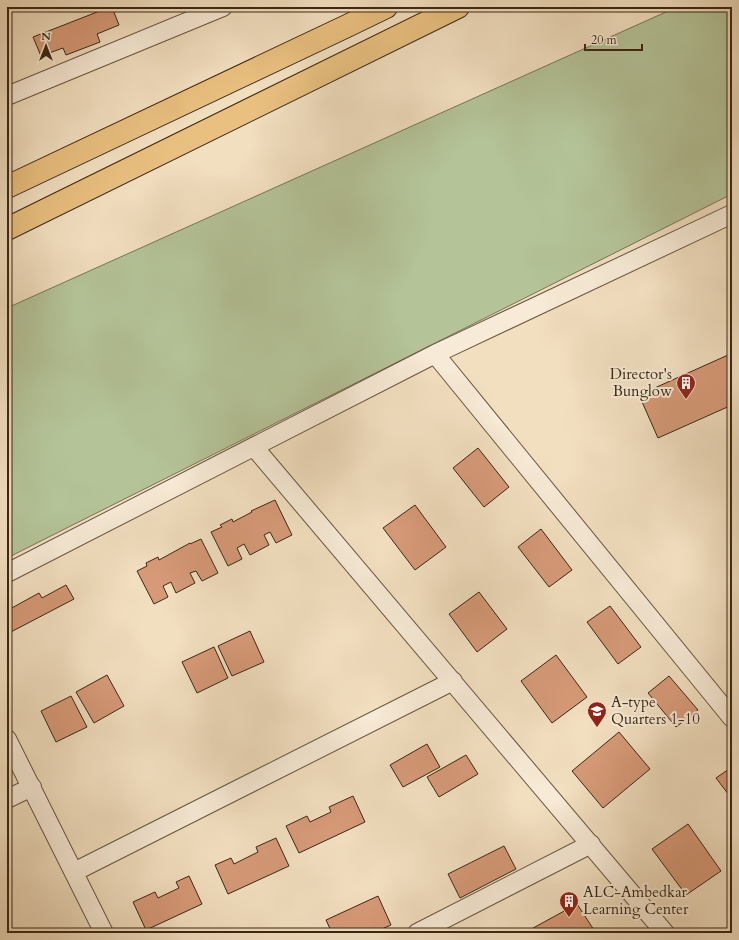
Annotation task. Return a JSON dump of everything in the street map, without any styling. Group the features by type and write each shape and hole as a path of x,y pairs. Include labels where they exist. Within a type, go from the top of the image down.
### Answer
{"main road":[{"path":"7,187 386,7"},
{"path":"7,230 458,7"}],"street":[{"path":"7,96 224,7"},
{"path":"7,573 435,354 732,214"},
{"path":"435,354 732,718"},
{"path":"254,447 665,933"},
{"path":"74,872 452,681"},
{"path":"7,739 104,933"},
{"path":"7,799 32,787"},
{"path":"418,933 591,844"}],"green space":[{"path":"677,7 732,7 732,194 7,558 7,308"}],"building":[{"path":"112,7 119,25 97,34 100,42 66,55 63,48 41,56 33,37"},
{"name":"Director's Bunglow","path":"728,355 732,364 732,405 658,438 639,395"},
{"path":"478,448 509,487 484,507 453,468"},
{"path":"275,500 292,535 276,543 270,532 264,535 269,545 250,555 244,544 237,548 242,559 228,566 211,532 222,527 220,525 232,519 233,522 252,512 251,511"},
{"path":"415,505 446,547 415,570 383,528"},
{"path":"541,529 572,570 549,587 518,547"},
{"path":"201,539 218,573 202,581 196,571 190,573 195,583 176,593 171,582 163,586 168,597 154,604 137,571 147,566 146,563 158,557 159,560 190,543"},
{"path":"66,585 74,599 7,634 7,615 12,613 10,609 39,593 42,598"},
{"path":"479,592 507,629 477,652 449,614"},
{"path":"610,606 641,647 618,664 587,622"},
{"path":"250,631 264,662 232,676 218,646"},
{"path":"214,647 228,678 197,693 182,662"},
{"path":"556,655 587,697 552,723 521,681"},
{"path":"107,675 124,706 94,723 76,692"},
{"path":"669,676 698,710 676,727 648,693"},
{"path":"71,696 87,727 56,742 41,711"},
{"path":"619,732 650,769 603,808 572,771"},
{"path":"427,744 440,767 403,787 390,765"},
{"path":"466,755 478,774 439,797 427,777"},
{"path":"732,767 732,799 716,778"},
{"path":"353,796 365,822 299,853 286,826 307,816 310,822 331,812 329,807"},
{"path":"688,824 721,871 686,895 652,849"},
{"path":"276,838 289,866 228,894 215,865 231,858 234,864 258,852 256,847"},
{"path":"504,846 516,869 460,898 448,874"},
{"path":"189,876 202,904 146,930 133,902 155,892 158,898 179,888 176,882"},
{"path":"378,896 391,925 373,933 332,933 326,920"},
{"name":"ALC-Ambedkar Learning Center","path":"577,904 596,933 524,933"}],"place":[{"name":"Director's Bunglow","path":"686,400"},
{"name":"A-type Quarters 1-10","path":"597,728"},
{"name":"ALC-Ambedkar Learning Center","path":"569,918"}]}
